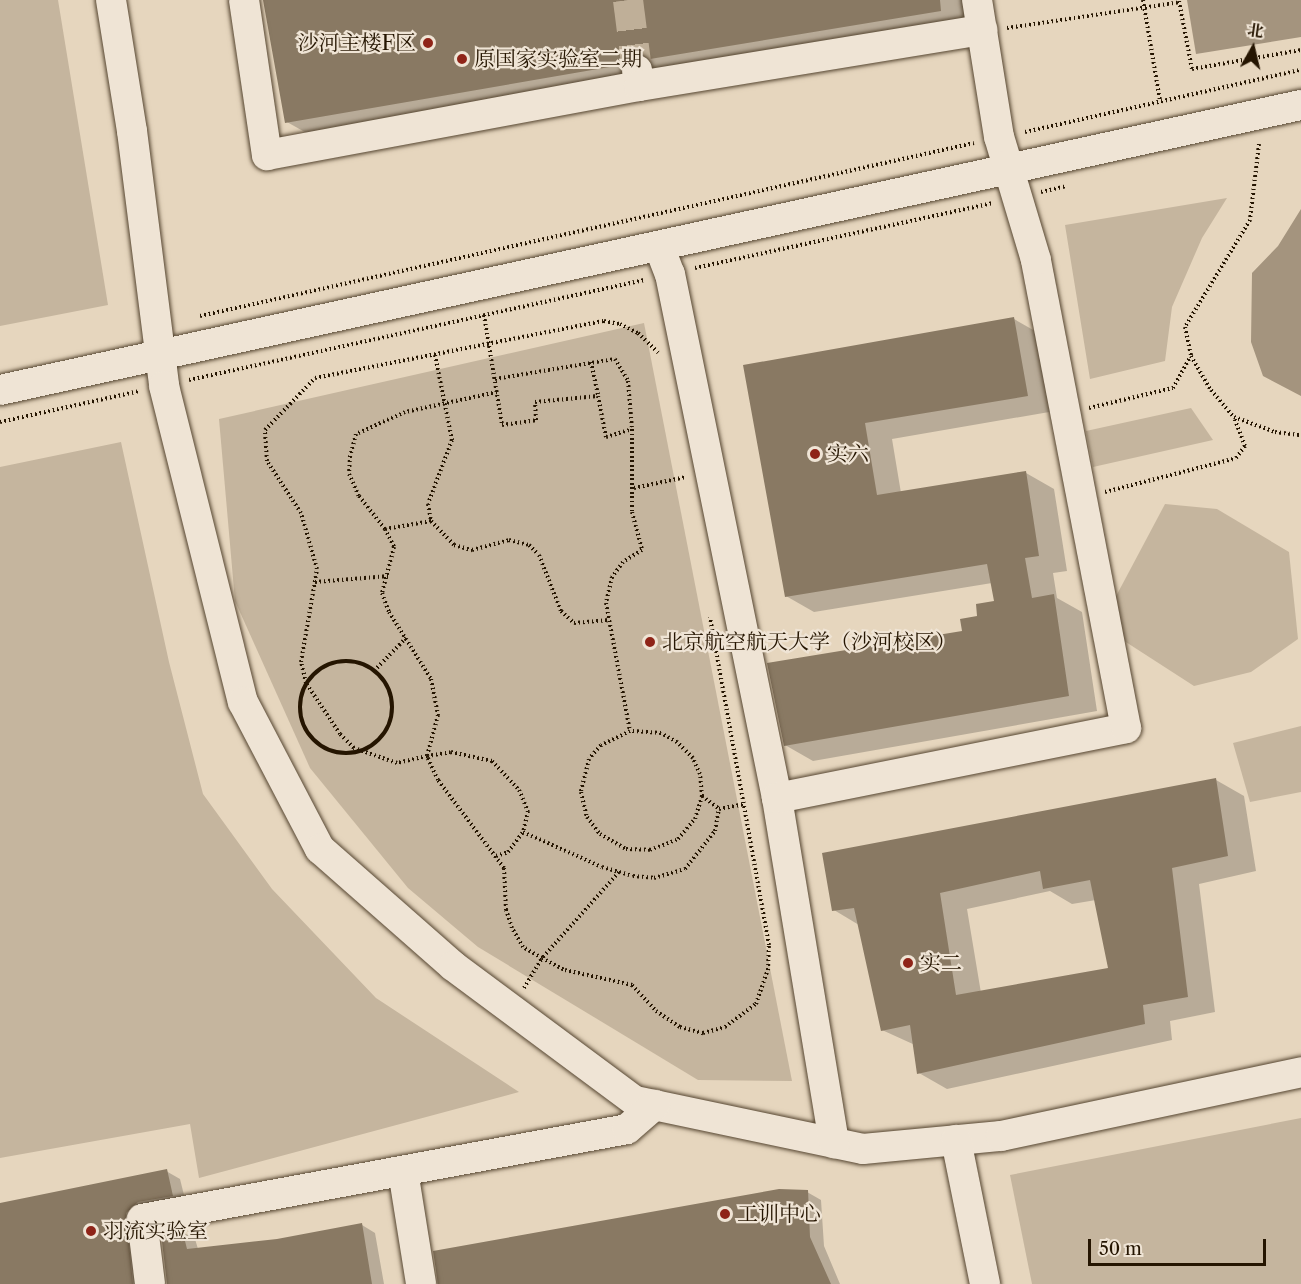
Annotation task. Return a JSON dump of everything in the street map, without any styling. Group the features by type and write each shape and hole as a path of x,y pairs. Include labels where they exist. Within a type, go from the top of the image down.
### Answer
{"street":[{"path":"111,0 132,131 154,326 161,355 164,386 243,702 320,849 453,966 635,1101 864,1149 1001,1136 1301,1072"},
{"path":"244,0 267,155 638,78 990,30"},
{"path":"777,798 1126,728 1036,260 1011,168 999,137 990,30 977,0"},
{"path":"0,390 1301,105"},
{"path":"659,246 670,274 692,476 777,798 834,1143"},
{"path":"150,1284 142,1219 627,1129 655,1105"},
{"path":"956,1140 985,1284"},
{"path":"403,1171 421,1284"}],"path":[{"path":"1143,0 1160,101"},
{"path":"990,30 1179,1 1192,69 1301,50"},
{"path":"154,326 1301,70"},
{"path":"1082,498 1236,458 1245,446 1234,417 1211,390 1191,356 1185,327 1250,220 1259,144"},
{"path":"484,315 502,425 536,420 535,402 598,396"},
{"path":"496,856 508,852 523,832 528,811 519,790 492,761 452,752 397,763 354,748 340,734 306,683 301,662 317,568 301,513 267,461 265,430 315,378 604,321 638,333 662,360"},
{"path":"435,355 452,440 428,504 431,521 454,545 472,550 509,540 529,545 539,555 561,611 574,624 609,620"},
{"path":"1065,414 1173,388 1191,356"},
{"path":"495,380 615,358 628,381 634,488 632,512 642,550 623,562 606,590 609,620 630,731"},
{"path":"591,362 606,436 632,429"},
{"path":"497,392 405,412 356,434 349,474 358,496 385,529 394,547 389,576 382,592 394,623 406,638 433,688 438,715 427,756 438,780 504,868 506,910 512,928 523,947 566,970 632,985 656,1011 680,1027 703,1033 725,1027 742,1017 763,990 769,945 708,606"},
{"path":"1234,417 1275,432 1301,435"},
{"path":"634,488 692,476"},
{"path":"385,529 431,521"},
{"path":"315,582 389,576"},
{"path":"375,671 406,638"},
{"path":"337,661 357,662 375,671 387,685 393,704 390,723 379,740 362,750 344,753 325,748 310,737 301,720 300,701 306,683 319,669 337,661"},
{"path":"630,731 661,733 677,742 693,758 700,774 702,796 696,819 678,839 650,850 626,849 600,834 587,817 581,792 590,759 601,745 630,731"},
{"path":"702,796 719,808 777,798"},
{"path":"523,832 619,872 654,878 685,869 715,831 719,808"},
{"path":"511,1010 543,958 619,872"}],"shaded area":[{"path":"0,0 58,0 108,305 0,326"},
{"path":"1187,0 1301,0 1301,37 1196,54"},
{"path":"1227,198 1202,238 1172,307 1165,361 1090,379 1065,225"},
{"path":"1301,209 1301,396 1263,376 1251,342 1252,273 1278,246"},
{"path":"644,323 792,1081 698,1080 478,947 408,888 310,768 235,601 219,419"},
{"path":"1191,408 1213,440 1093,467 1086,431"},
{"path":"121,442 169,662 203,794 272,889 376,998 519,1092 199,1178 190,1124 0,1158 0,467"},
{"path":"1165,504 1217,509 1289,552 1298,639 1251,672 1194,686 1115,635 1114,600"},
{"path":"1301,726 1301,792 1250,802 1233,743"},
{"path":"1301,1118 1301,1284 1032,1284 1010,1175"}],"building":[{"name":"原国家实验室二期","path":"263,0 940,0 941,11 650,59 634,53 621,65 285,123"},
{"path":"1014,317 1028,396 865,423 877,495 1026,471 1039,556 1025,558 1032,598 1054,594 1069,696 784,746 767,663 962,631 960,619 977,616 976,604 994,601 987,564 785,597 743,365"},
{"path":"1216,778 1228,856 1172,868 1188,997 1143,1005 1145,1024 917,1074 910,1025 881,1031 854,908 832,911 822,853","holes":["1040,871 1043,889 1090,880 1108,968 956,995 940,893"]},
{"path":"167,1169 173,1196 138,1202 126,1213 133,1284 0,1284 0,1203"},
{"name":"工训中心","path":"779,1189 808,1190 810,1237 831,1284 438,1284 433,1251"},
{"path":"362,1223 372,1284 167,1284 161,1233 182,1229 187,1249 277,1239"}],"tunnel":[{"path":"628,0 637,70"}],"place":[{"name":"沙河主楼F区","path":"428,43"},
{"name":"原国家实验室二期","path":"462,59"},
{"name":"实六","path":"815,454"},
{"name":"北京航空航天大学（沙河校区）","path":"650,642"},
{"name":"实二","path":"908,963"},
{"name":"工训中心","path":"725,1214"},
{"name":"羽流实验室","path":"91,1231"}]}
